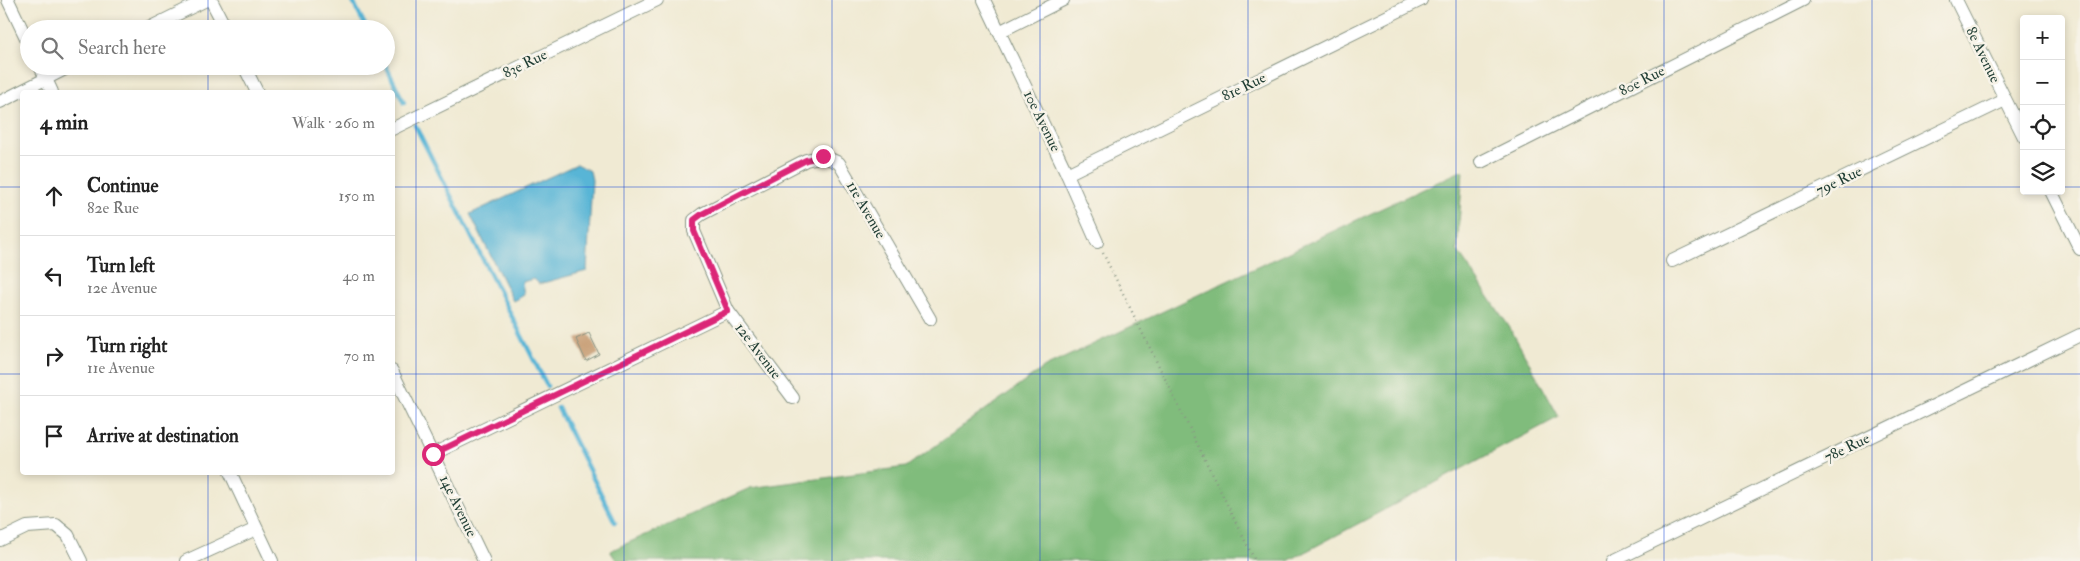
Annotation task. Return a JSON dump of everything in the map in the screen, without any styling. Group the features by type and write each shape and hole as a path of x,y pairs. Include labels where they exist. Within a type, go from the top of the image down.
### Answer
{"street":[{"path":"8,0 20,25"},
{"path":"165,20 206,0"},
{"path":"211,0 221,20"},
{"name":"83e Rue","path":"395,128 658,0"},
{"name":"10e Avenue","path":"984,0 1067,174 1097,242"},
{"path":"999,32 1063,0"},
{"name":"81e Rue","path":"1067,174 1421,0"},
{"name":"80e Rue","path":"1481,162 1803,0"},
{"name":"8e Avenue","path":"1956,0 2020,129"},
{"path":"44,75 51,90"},
{"path":"24,90 54,75"},
{"path":"248,75 256,90"},
{"path":"0,102 20,92"},
{"name":"79e Rue","path":"1672,261 2005,100"},
{"name":"11e Avenue","path":"694,220 702,214 806,160 823,156 839,163 930,319"},
{"path":"2053,195 2080,250"},
{"name":"12e Avenue","path":"694,220 694,231 728,311 793,398"},
{"path":"433,454 728,311"},
{"name":"78e Rue","path":"1613,561 2080,335"},
{"name":"14e Avenue","path":"395,377 484,561"},
{"path":"231,475 272,561"},
{"path":"0,540 28,527 56,525 68,535 81,561"},
{"path":"186,561 256,529"}],"path":[{"path":"1097,242 1254,561"}],"green space":[{"path":"1463,170 1457,250 1510,328 1559,417 1288,561 617,561 610,551 750,488 906,467 1045,367"}],"water":[{"path":"577,164 590,171 592,180 587,271 539,284 534,279 522,282 524,295 513,301 470,214"}],"building":[{"path":"589,333 599,354 586,361 576,339"}],"waterway":[{"path":"352,0 362,20"},
{"path":"390,75 404,103"},
{"path":"415,125 547,386"},
{"path":"558,408 615,522"}],"route":[{"path":"433,454 728,311 694,231 694,220 702,214 806,160 823,156"}]}
